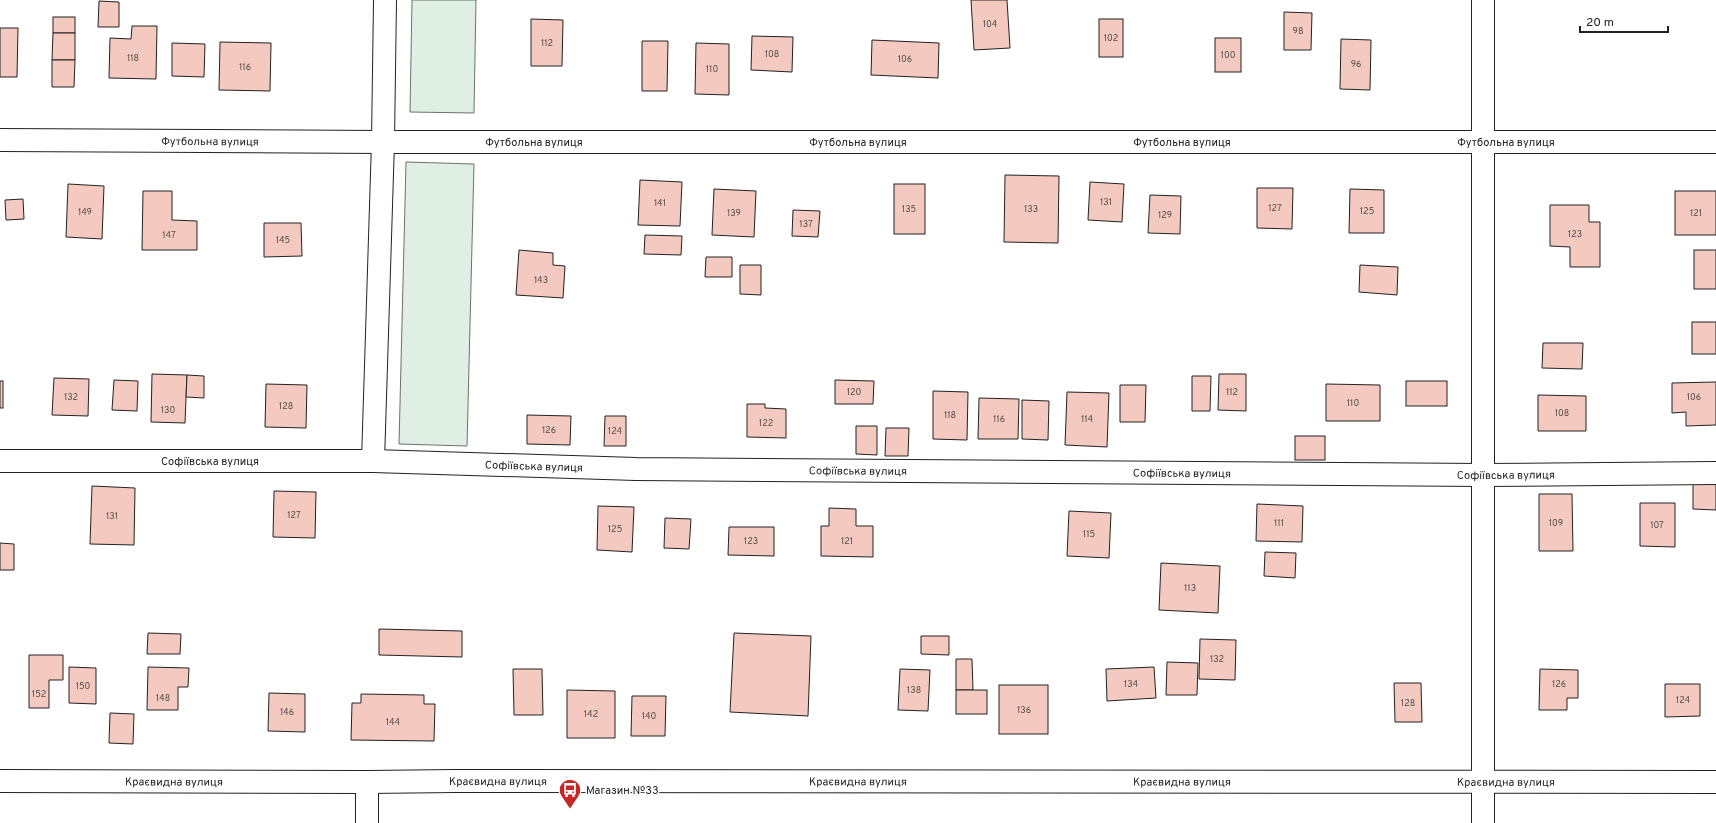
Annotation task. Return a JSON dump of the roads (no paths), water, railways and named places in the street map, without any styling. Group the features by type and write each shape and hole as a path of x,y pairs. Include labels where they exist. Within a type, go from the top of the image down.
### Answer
{"street":[{"path":"373,461 383,142 385,0"},
{"path":"1483,0 1484,823"},
{"name":"Футбольна вулиця","path":"0,140 383,142 1716,142"},
{"name":"Софіївська вулиця","path":"0,461 373,461 636,469 1483,475 1716,473"},
{"name":"Краєвидна вулиця","path":"0,781 367,782 456,780 1716,782"},
{"path":"367,782 367,823"}],"place":[{"name":"Магазин №33","path":"570,810"}]}
